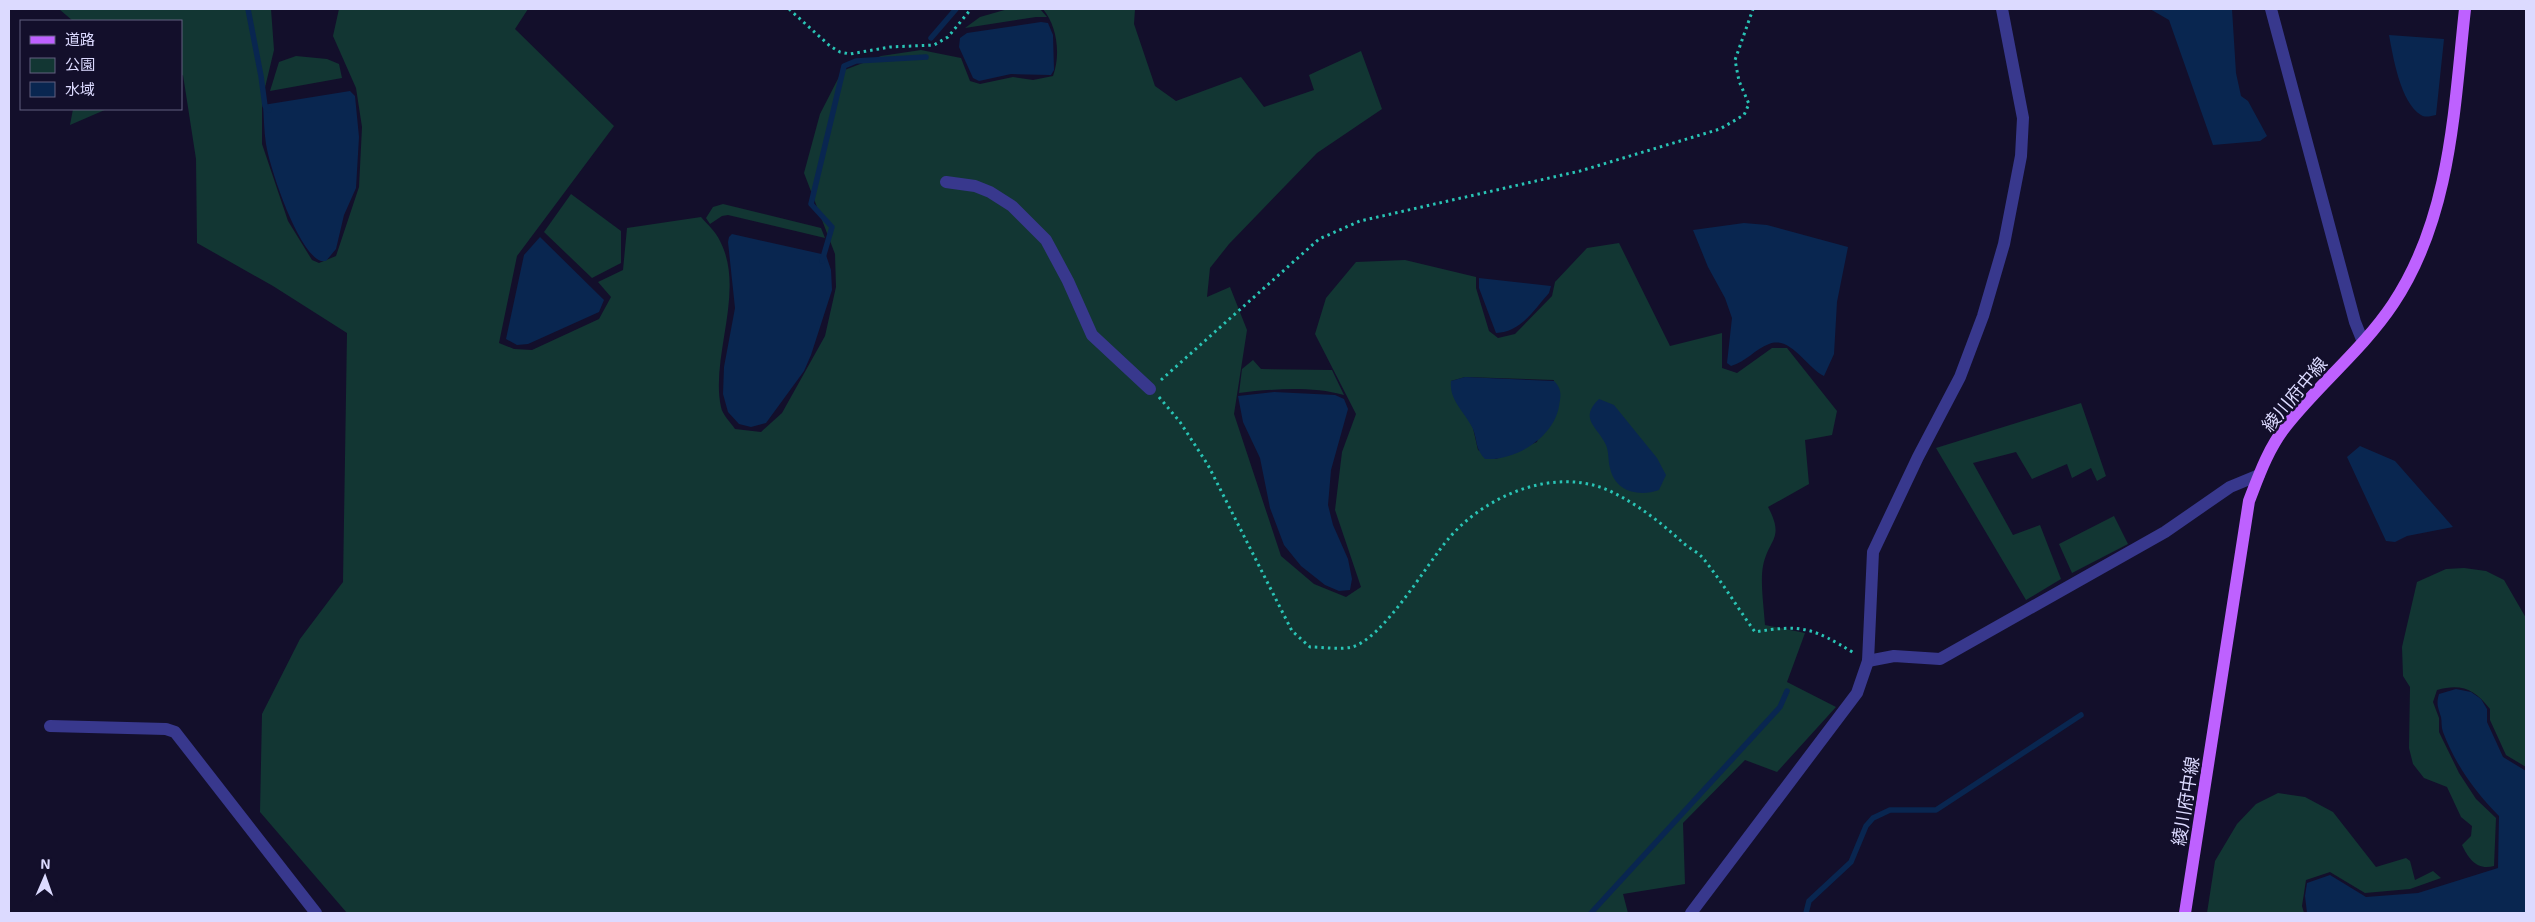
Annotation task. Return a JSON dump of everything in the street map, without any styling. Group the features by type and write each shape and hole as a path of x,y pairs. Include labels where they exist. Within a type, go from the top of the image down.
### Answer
{"main road":[{"name":"綾川府中線","path":"2186,913 2241,541 2249,501 2270,450 2285,427 2363,342 2393,305 2417,266 2430,231 2447,158 2465,9"}],"street":[{"path":"1690,913 1857,693 1868,661 1873,552 1918,457 1960,377 1983,316 2004,244 2021,156 2023,118 2002,9"},
{"path":"2272,9 2355,322 2363,342"},
{"path":"946,182 975,186 990,192 1012,206 1046,240 1068,281 1092,335 1150,389"},
{"path":"1868,661 1894,656 1940,660 2165,532 2230,487 2259,475"},
{"path":"50,726 166,729 175,732 316,913"}],"path":[{"path":"789,9 830,46 840,52 850,54 890,47 934,45 948,37 972,9"},
{"path":"1753,9 1736,60 1739,80 1749,104 1744,115 1720,129 1580,171 1360,221 1318,239 1202,346 1150,389 1165,403 1208,465 1292,631 1310,647 1352,647 1371,638 1450,537 1484,507 1507,494 1538,485 1574,483 1608,490 1654,516 1684,545 1701,556 1754,632 1787,626 1812,629 1868,661"}],"green space":[{"path":"59,9 271,9 274,50 262,100 262,144 288,221 312,260 319,263 336,256 359,187 362,127 356,88 333,36 339,9 528,9 515,29 614,126 517,256 499,343 514,349 532,350 599,319 611,297 598,282 623,270 627,228 701,217 714,231 720,241 727,260 730,281 720,367 721,407 735,429 761,432 782,413 825,336 836,287 835,254 804,173 820,114 842,71 881,56 921,50 961,58 970,81 980,84 1013,77 1033,80 1053,76 1057,59 1056,41 1052,24 1043,9 1135,9 1134,24 1155,86 1176,101 1241,77 1264,107 1314,90 1309,75 1361,51 1382,109 1317,153 1229,244 1210,268 1207,297 1230,287 1247,330 1234,414 1281,556 1314,584 1346,597 1361,587 1335,510 1342,452 1356,414 1315,334 1326,298 1356,262 1405,260 1476,277 1476,288 1489,331 1498,338 1515,334 1552,296 1555,282 1587,248 1619,243 1670,346 1722,333 1722,368 1737,373 1772,348 1787,348 1837,411 1832,435 1805,440 1809,484 1768,507 1773,518 1775,532 1763,566 1762,580 1765,625 1805,633 1787,682 1836,707 1777,772 1745,760 1683,823 1685,884 1623,894 1628,913 347,913 260,812 262,714 300,639 343,582 347,333 273,286 197,243 196,159 183,75 182,20 72,20","holes":["1465,377 1554,380 1537,442 1496,459 1478,450 1473,428 1451,381"]},
{"path":"1008,9 1040,9 1047,17 965,28 980,17"},
{"path":"296,56 327,59 339,64 342,78 270,91 279,62"},
{"path":"73,110 105,110 70,125"},
{"path":"571,194 621,231 621,263 592,278 544,232"},
{"path":"723,204 821,228 825,238 728,215 722,216 710,224 706,218 713,207"},
{"path":"1253,360 1261,369 1332,370 1344,395 1305,389 1239,393 1242,369"},
{"path":"2081,403 2106,476 2097,481 2091,468 2072,478 2067,464 2032,479 2016,452 1973,463 2013,535 2040,525 2061,579 2026,600 1936,448"},
{"path":"2114,516 2128,544 2072,573 2059,544"},
{"path":"2464,568 2486,571 2504,580 2526,618 2526,767 2506,755 2490,720 2490,709 2473,692 2453,687 2437,690 2433,702 2439,718 2439,732 2459,773 2476,799 2496,818 2494,866 2488,867 2478,865 2470,859 2464,850 2462,845 2471,836 2472,826 2461,817 2447,787 2424,778 2413,764 2409,748 2410,687 2403,676 2402,647 2417,582 2446,569"},
{"path":"2278,793 2305,797 2333,812 2376,867 2406,858 2410,861 2415,880 2433,871 2441,878 2410,889 2365,893 2330,872 2306,880 2302,906 2304,913 2207,913 2215,861 2237,824 2256,804"}],"water":[{"path":"2150,9 2232,9 2236,73 2241,96 2248,101 2267,136 2260,141 2213,145 2169,20"},
{"path":"1041,22 1048,23 1053,35 1054,70 1051,75 1011,74 979,81 973,78 959,47 960,38 967,33"},
{"path":"2389,35 2444,39 2436,115 2423,116 2414,109 2408,100 2399,78"},
{"path":"350,91 355,96 359,137 356,188 344,215 336,249 326,261 321,261 312,255 303,243 286,209 273,172 266,144 263,105"},
{"path":"1744,223 1767,225 1848,247 1837,302 1834,354 1824,376 1791,348 1777,342 1764,346 1736,364 1731,366 1727,363 1732,318 1725,298 1708,267 1693,230"},
{"path":"732,234 826,255 831,270 832,290 804,371 766,423 751,427 739,424 728,412 723,394 724,367 735,308 728,242"},
{"path":"540,237 604,300 599,312 528,344 517,345 506,339 524,255"},
{"path":"1479,278 1551,286 1549,293 1520,325 1505,332 1496,333 1479,288"},
{"path":"1465,377 1554,381 1560,390 1556,417 1550,428 1532,445 1509,456 1485,459 1479,451 1474,431 1469,421 1452,394 1451,381"},
{"path":"1274,392 1335,395 1344,399 1348,409 1331,470 1328,505 1333,525 1348,559 1352,579 1350,590 1339,591 1325,585 1301,566 1284,545 1270,508 1260,458 1243,422 1238,396"},
{"path":"1599,399 1614,405 1657,458 1666,475 1659,490 1644,493 1629,491 1617,483 1610,468 1606,445 1590,418 1590,412"},
{"path":"2360,446 2395,461 2453,527 2407,536 2395,542 2386,541 2347,457"},
{"path":"2456,689 2471,692 2481,699 2487,709 2487,722 2503,757 2526,771 2526,913 2307,913 2305,896 2307,883 2330,875 2366,897 2418,893 2498,868 2499,816 2466,777 2453,755 2442,730 2438,706 2439,694"}],"waterway":[{"path":"248,9 265,106 269,110"},
{"path":"931,38 956,9"},
{"path":"822,261 832,227 811,204 844,66 856,61 926,57"},
{"path":"1591,913 1780,707 1787,691"},
{"path":"1806,913 1809,901 1851,862 1866,826 1873,818 1890,810 1936,810 2081,715"}]}
